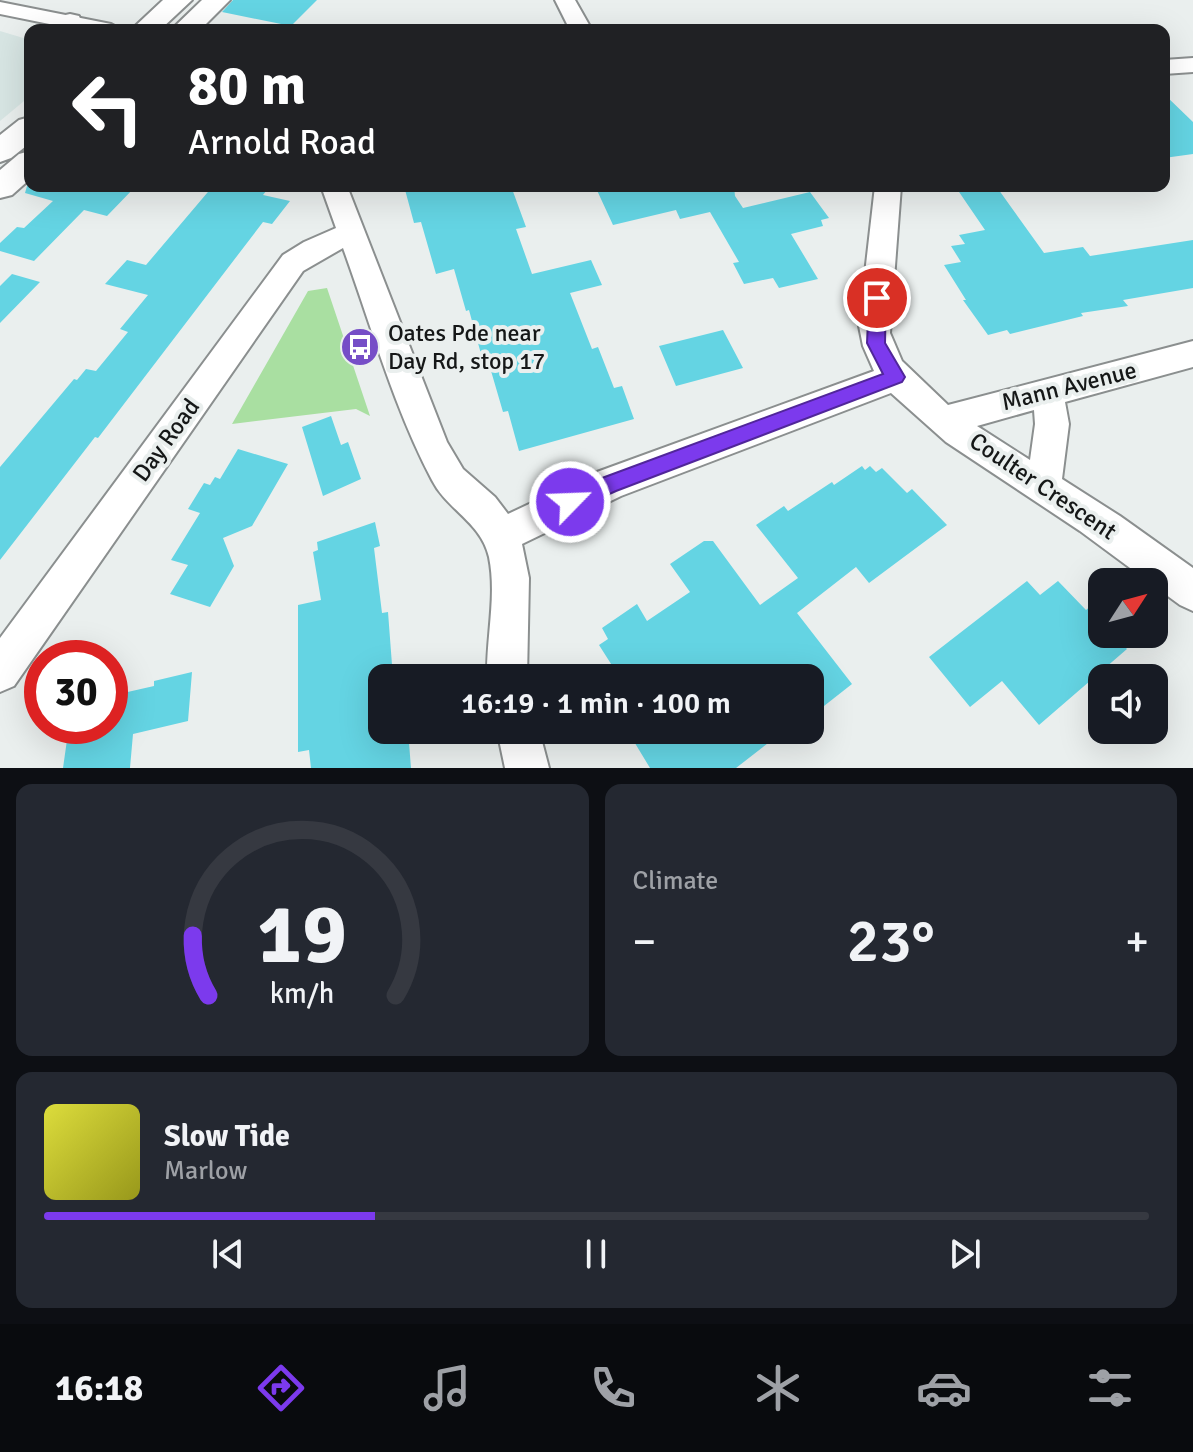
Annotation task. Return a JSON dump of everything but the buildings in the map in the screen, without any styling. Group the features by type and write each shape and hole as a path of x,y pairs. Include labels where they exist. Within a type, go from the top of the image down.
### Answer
{"main road":[{"path":"151,24 179,0"},
{"path":"191,24 217,0"},
{"path":"0,151 24,132"},
{"path":"0,187 24,167"}],"street":[{"path":"565,0 578,24"},
{"path":"0,8 62,24"},
{"path":"1170,67 1193,65"},
{"path":"336,192 442,467 451,481 488,514 500,536 513,579 508,664"},
{"path":"500,536 609,484 896,377 880,352 874,326 887,192"},
{"name":"Day Road","path":"0,672 293,263 314,249 352,232"},
{"name":"Mann Avenue","path":"945,420 1193,354"},
{"name":"Coulter Crescent","path":"896,377 945,420 1129,543 1193,592"},
{"path":"1043,487 1052,424 1048,392"},
{"path":"521,744 527,768"}],"shaded area":[{"path":"0,31 24,38 24,101 0,121"}],"green space":[{"path":"327,288 370,416 356,409 232,424 308,291"}],"place":[{"name":"Oates Pde near Day Rd, stop 17","path":"360,347"}],"route":[{"path":"570,502 609,484 896,377 884,362 876,343 877,298"}]}
